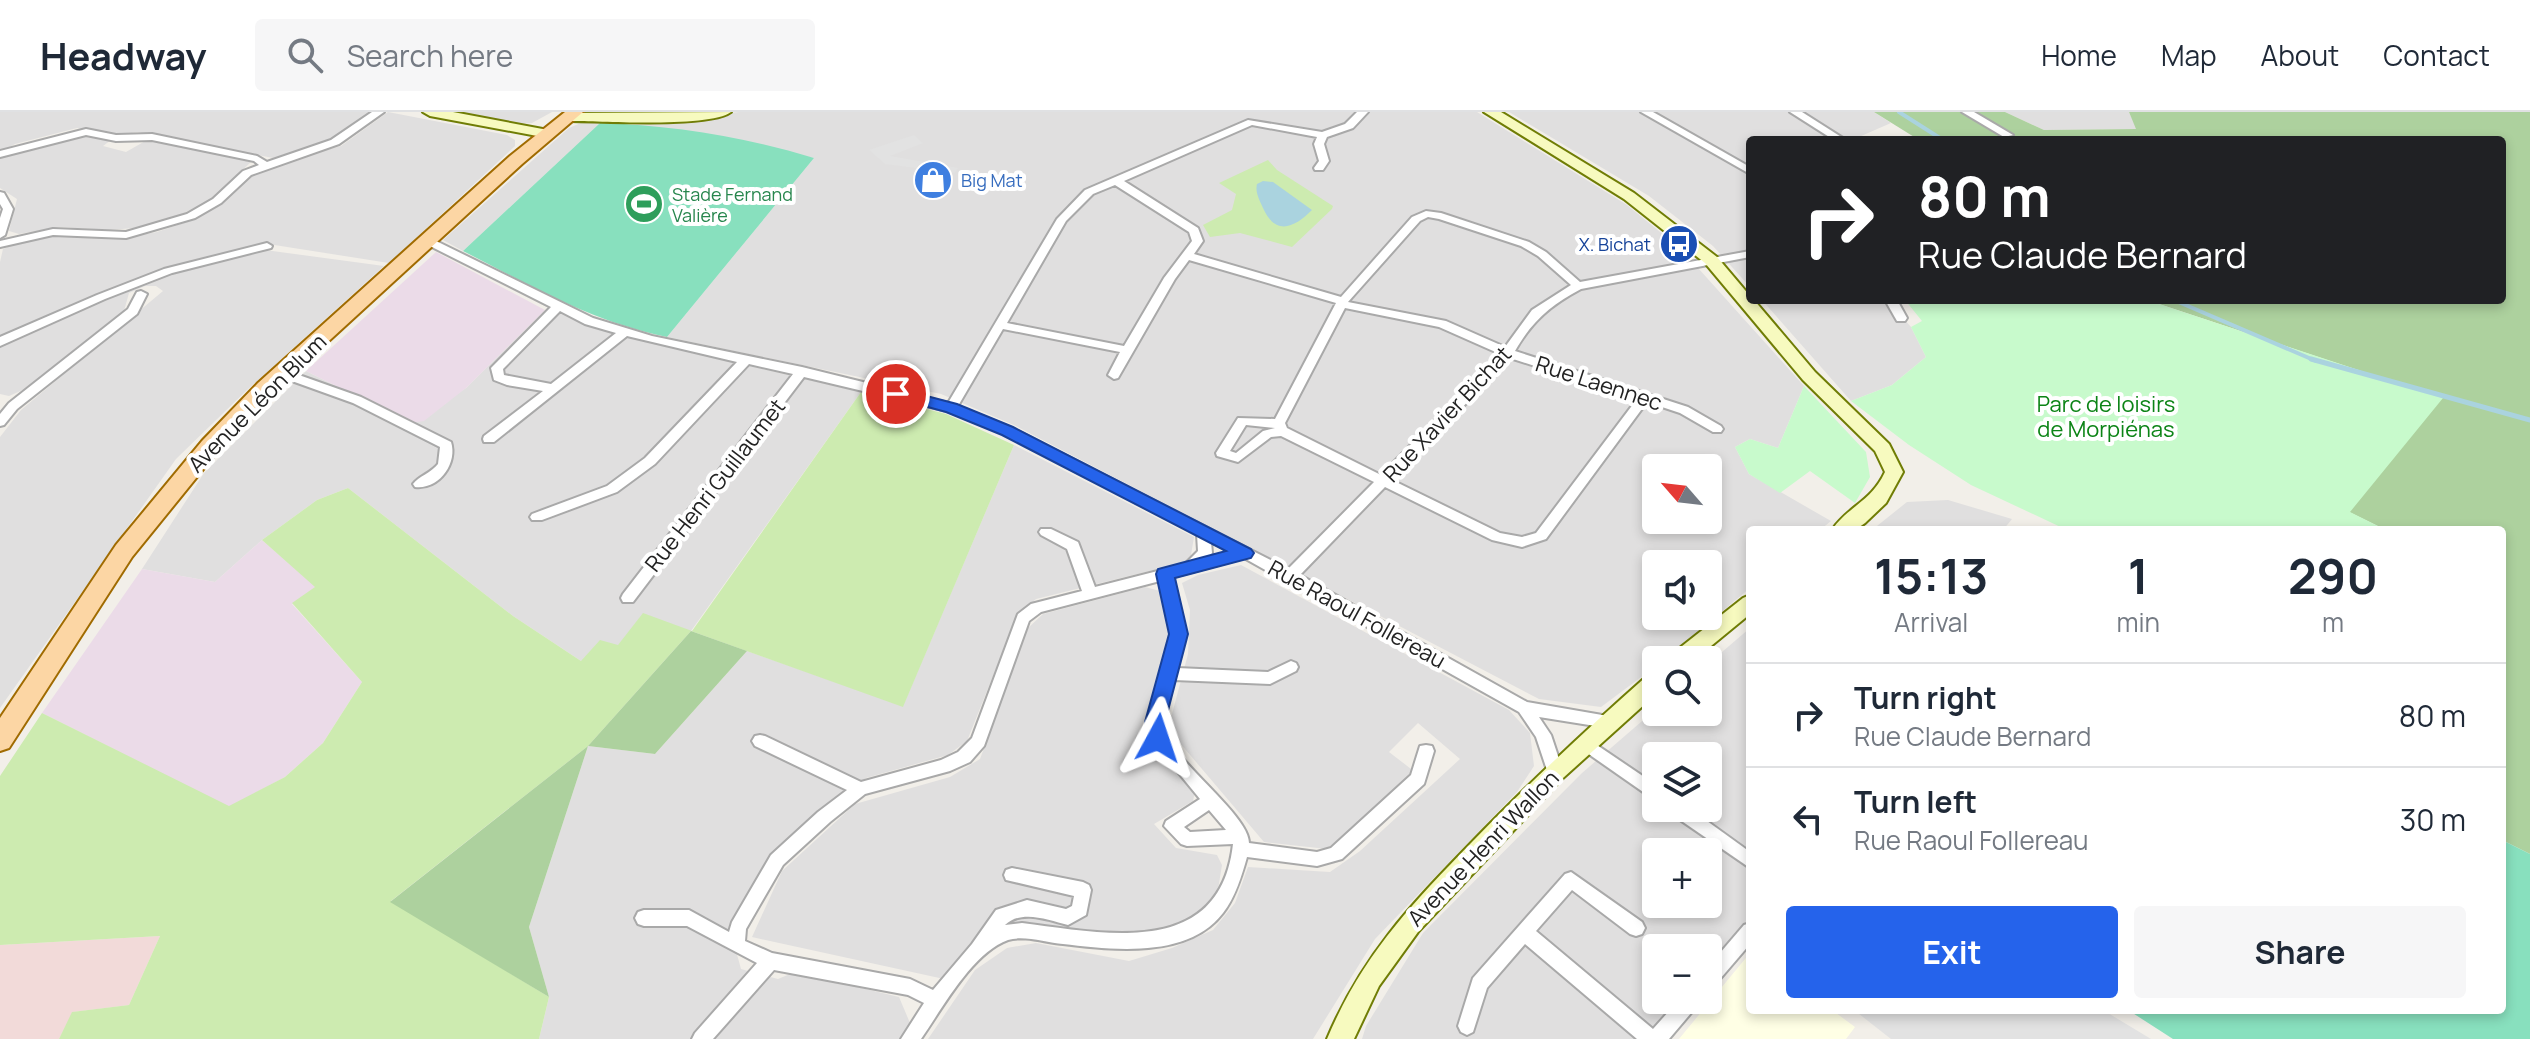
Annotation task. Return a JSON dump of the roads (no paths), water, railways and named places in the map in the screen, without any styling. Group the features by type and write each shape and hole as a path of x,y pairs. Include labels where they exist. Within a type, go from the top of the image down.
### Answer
{"main road":[{"name":"Avenue Léon Blum","path":"0,740 124,551 210,446 282,373 571,114"}],"street":[{"path":"0,244 53,232 126,235 191,216 217,201 247,173 263,164 335,142 379,112"},
{"path":"430,112 548,134"},
{"path":"571,114 691,117 724,112"},
{"path":"951,408 1062,219 1089,192 1251,122 1323,135 1349,126 1363,112"},
{"path":"1491,112 1620,190 1711,260 1746,301"},
{"path":"1646,112 1746,169"},
{"path":"1795,112 1834,136"},
{"path":"1967,112 2008,135"},
{"path":"0,154 86,132 116,138 152,137 257,159 263,164"},
{"path":"1319,168 1324,161 1319,144 1323,135"},
{"path":"1114,375 1170,278 1198,241 1194,230 1115,180"},
{"path":"0,195 8,209 0,235"},
{"path":"1578,286 1542,254 1525,244 1441,216 1426,214 1416,219 1342,303 1280,427 1383,482 1497,537 1522,542 1541,536 1643,399"},
{"name":"Rue Raoul Follereau","path":"428,241 589,321 650,339 802,371 951,408 1008,431 1290,576 1524,708 1543,735 1555,771"},
{"path":"0,342 168,271 267,246"},
{"name":"Rue Xavier Bichat","path":"1290,576 1508,353 1527,319 1553,298 1578,286 1746,255"},
{"name":"Rue Laennec","path":"1187,256 1342,303 1442,324 1508,353 1684,410 1717,429"},
{"path":"0,422 6,405 133,311 141,294"},
{"path":"1748,304 1819,387 1883,448 1894,472 1888,489 1876,504 1847,526"},
{"path":"1893,304 1901,318"},
{"path":"552,388 507,381 498,377 497,368 558,306"},
{"path":"1000,325 1127,350"},
{"path":"489,439 625,332"},
{"path":"537,517 612,489 650,461 747,359"},
{"name":"Rue Henri Guillaumet","path":"628,598 802,371"},
{"path":"282,373 357,400 446,445 449,458 443,469 420,484"},
{"path":"1046,532 1073,546 1090,593"},
{"path":"1191,567 1205,553 1204,532"},
{"path":"736,945 738,928 777,860 860,789 944,766 964,757 979,741 1023,618 1036,608 1245,553"},
{"path":"979,948 1009,931 1130,943 1175,935 1209,920 1224,903 1241,843 1212,799 1158,738 1155,722 1179,634 1165,574"},
{"path":"1696,646 1746,606"},
{"path":"1170,674 1270,678 1291,667"},
{"name":"Avenue Henri Wallon","path":"1340,1039 1370,978 1409,924 1555,771 1642,693"},
{"path":"1524,708 1608,722"},
{"path":"760,741 860,789"},
{"path":"1585,743 1642,784"},
{"path":"1212,799 1172,826 1187,839 1241,843 1317,859 1336,854 1418,779 1426,751"},
{"path":"1696,822 1746,858"},
{"path":"910,1039 1002,915 1027,908 1068,917 1080,910 1083,890 1012,875"},
{"path":"1467,1026 1479,984 1571,879 1636,928"},
{"path":"644,918 689,918 770,961 910,987 937,1001"},
{"path":"1524,932 1654,1039 1678,1014"},
{"path":"1722,964 1746,936"},
{"path":"701,1039 770,961"}],"water":[{"path":"1273,182 1312,210 1292,224 1280,226 1274,223 1257,193 1257,184"}],"waterway":[{"path":"1899,112 1937,136"},
{"path":"2183,304 2312,359"},
{"path":"2312,359 2530,420"},
{"path":"2312,359 2316,361"}],"place":[{"name":"Big Mat","path":"933,180"},
{"name":"Stade Fernand Valière","path":"644,204"},
{"name":"X. Bichat","path":"1679,244"}],"park label":[{"name":"Parc de loisirs de Morpiénas","path":"2106,416"}]}
